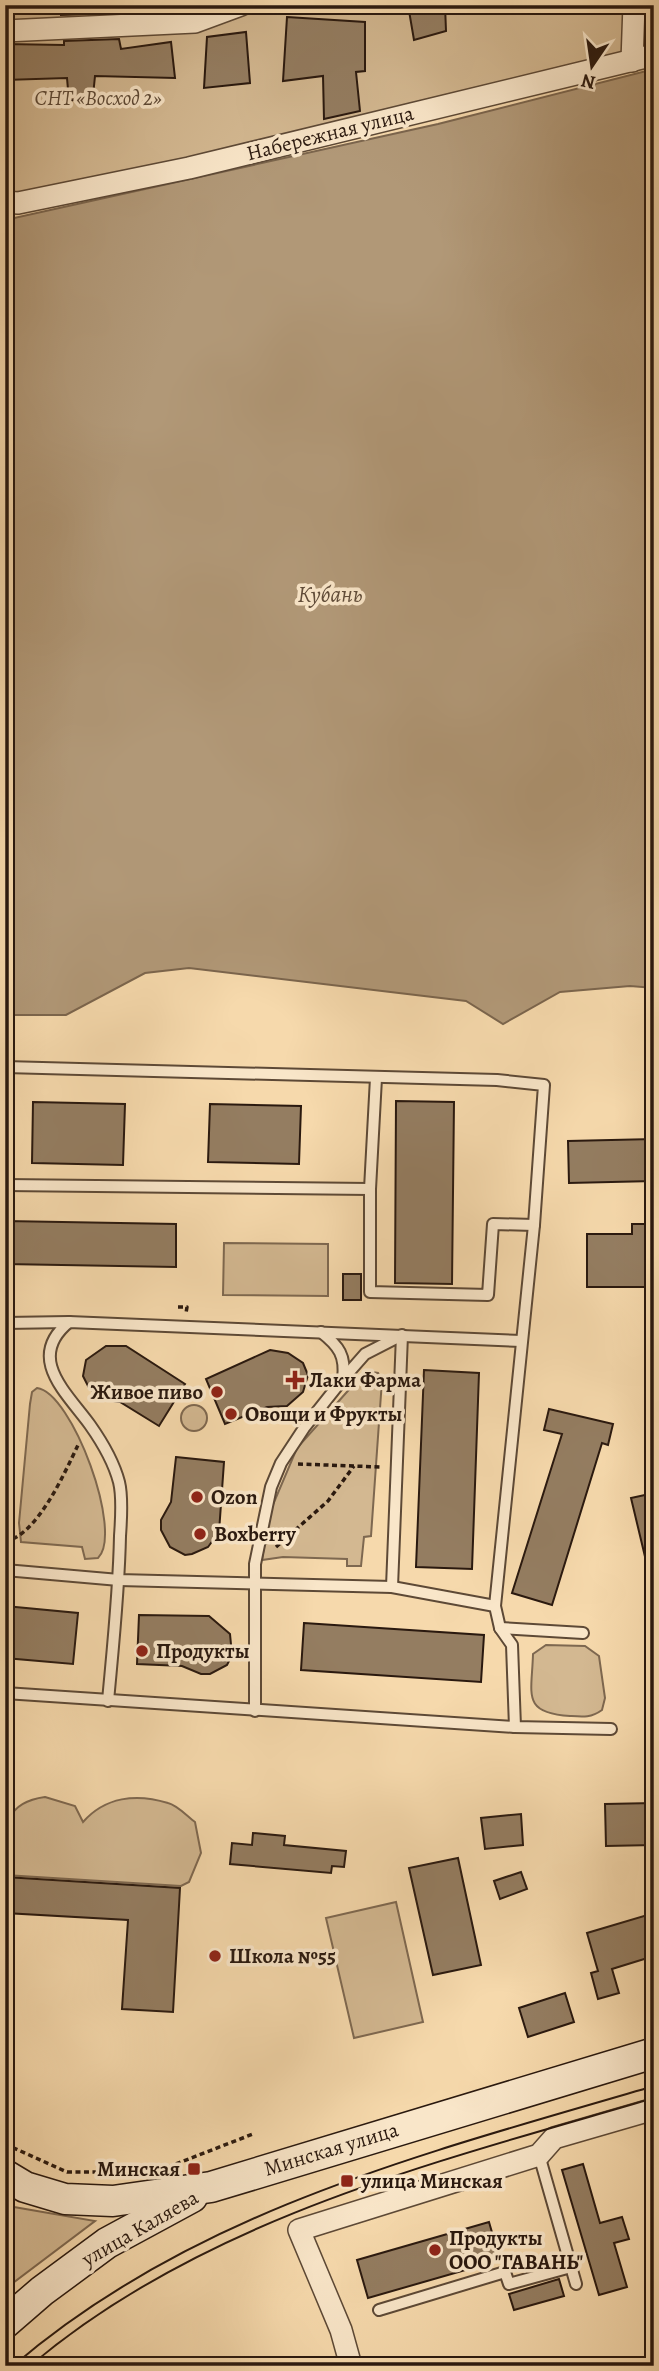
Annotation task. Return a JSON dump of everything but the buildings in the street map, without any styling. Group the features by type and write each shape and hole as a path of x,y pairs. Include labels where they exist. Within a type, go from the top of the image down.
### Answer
{"main road":[{"name":"Минская улица","path":"5,2175 25,2187 65,2199 113,2201 211,2187 654,2053"},
{"name":"улица Каляева","path":"5,2323 42,2291 107,2243 211,2187"}],"street":[{"path":"5,32 195,22 241,5"},
{"path":"632,61 634,5"},
{"name":"Набережная улица","path":"5,202 18,203 189,168 654,55"},
{"path":"351,2366 341,2330 299,2230 539,2155 554,2138 654,2109"}],"lane":[{"path":"5,1067 508,1081 544,1085 534,1225 495,1606 500,1628 512,1645 515,1727"},
{"path":"376,1077 370,1189 370,1292 488,1295 493,1224 534,1225"},
{"path":"5,1185 370,1189"},
{"path":"5,1323 69,1322 521,1341"},
{"path":"69,1322 57,1332 49,1361 53,1377 102,1443 120,1484 120,1580 108,1701"},
{"path":"321,1332 335,1343 346,1361 343,1379"},
{"path":"255,1711 255,1564 263,1516 281,1463 304,1428 365,1354 402,1335"},
{"path":"392,1587 402,1335"},
{"path":"5,1362 5,1380"},
{"path":"5,1570 120,1580 392,1587 495,1606"},
{"path":"500,1628 583,1633"},
{"path":"5,1693 515,1727 611,1729"},
{"path":"539,2155 576,2284"},
{"path":"379,2310 505,2272 509,2284 571,2267"}],"path":[{"path":"5,1542 17,1539 40,1512 55,1491 78,1445"},
{"path":"281,1463 397,1468"},
{"path":"255,1564 328,1502 354,1466"},
{"path":"165,2168 253,2134"},
{"path":"5,2144 66,2172 128,2172"}],"green space":[{"name":"СНТ «Восход 2»","path":"5,5 654,5 654,62 5,212"},
{"path":"224,1243 328,1244 328,1296 223,1295"},
{"path":"378,1373 382,1380 371,1536 364,1537 361,1566 347,1566 347,1559 283,1557 262,1560 269,1514 297,1448 362,1375"},
{"path":"37,1388 51,1395 65,1413 79,1437 90,1465 104,1521 104,1544 98,1558 85,1559 82,1547 21,1542 19,1523 30,1404 32,1392"},
{"path":"194,1405 203,1409 207,1418 203,1427 194,1431 185,1427 181,1418 185,1409"},
{"path":"546,1645 585,1646 599,1656 605,1698 602,1710 583,1717 554,1714 536,1706 531,1690 533,1654"},
{"path":"45,1797 75,1806 83,1822 101,1807 122,1799 144,1798 175,1806 195,1822 201,1853 189,1882 181,1886 5,1875 8,1822 20,1806 30,1800"},
{"path":"396,1902 423,2022 354,2038 326,1918"},
{"path":"5,2203 14,2207 95,2221 5,2289"}],"water":[{"name":"Кубань","path":"654,69 654,988 630,986 560,992 503,1024 466,1001 189,968 145,973 66,1015 5,1015 5,220 438,124"}],"tram line":[{"path":"13,2366 83,2312 158,2266 236,2226 317,2192 400,2162 654,2086"},
{"path":"30,2366 98,2315 171,2271 247,2233 408,2171 654,2098"}],"place":[{"name":"Лаки Фарма","path":"295,1380"},
{"name":"Живое пиво","path":"217,1392"},
{"name":"Овощи и Фрукты","path":"231,1414"},
{"name":"Ozon","path":"197,1497"},
{"name":"Boxberry","path":"200,1534"},
{"name":"Продукты","path":"142,1651"},
{"name":"Школа №55","path":"215,1956"},
{"name":"Минская","path":"194,2169"},
{"name":"улица Минская","path":"347,2181"},
{"name":"Продукты ООО \"ГАВАНЬ\"","path":"435,2250"}]}
